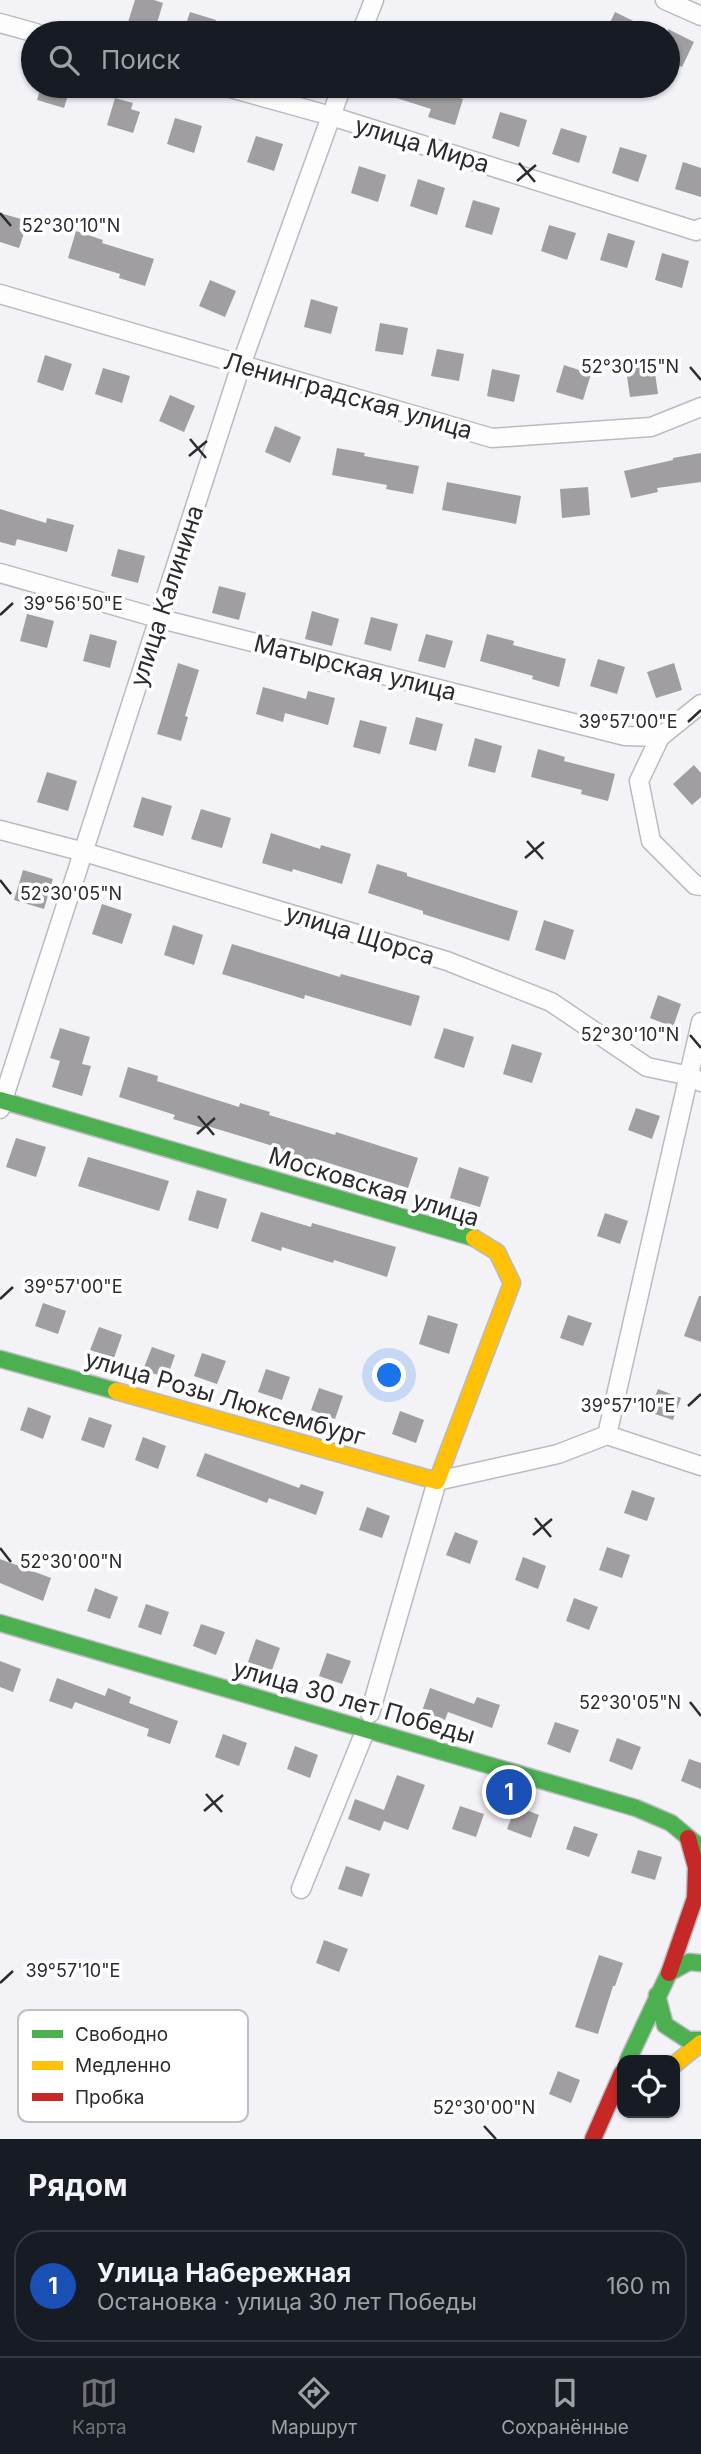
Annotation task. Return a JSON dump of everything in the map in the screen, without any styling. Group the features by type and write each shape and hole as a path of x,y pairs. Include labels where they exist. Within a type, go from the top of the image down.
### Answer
{"main road":[{"name":"Московская улица","path":"1,1104 477,1239 497,1252 512,1283 437,1480"},
{"name":"улица Розы Люксембург","path":"0,1359 437,1480"},
{"name":"улица 30 лет Победы","path":"0,1623 368,1721 636,1808 671,1823 697,1839"},
{"path":"630,2055 669,1973 695,1898 697,1839"},
{"path":"669,1973 689,1962 701,1963"},
{"path":"657,1995 665,2025 688,2040 701,2042"},
{"path":"680,2060 701,2042"},
{"path":"594,2136 617,2084"},
{"path":"594,2136 617,2114"}],"street":[{"path":"365,21 373,0"},
{"path":"665,0 701,16"},
{"path":"0,23 21,29"},
{"name":"улица Мира","path":"266,98 696,231 701,228"},
{"name":"улица Калинина","path":"1,1104 242,365 338,98"},
{"name":"Ленинградская улица","path":"0,294 492,438 651,426 701,407"},
{"name":"Матырская улица","path":"0,573 161,619 625,736 660,737"},
{"path":"701,704 660,737 639,781 651,841 695,885 701,886"},
{"name":"улица Щорса","path":"0,830 84,852 447,961 551,1002 647,1067 695,1079"},
{"path":"607,1435 695,1079 701,1022"},
{"path":"301,1889 368,1721 437,1480 558,1454 607,1435 701,1466"}],"building":[{"path":"135,0 163,3 158,21 128,21"},
{"path":"190,12 216,20 216,21 187,21"},
{"path":"615,12 633,21 611,21"},
{"path":"680,35 694,42 682,67 680,66"},
{"path":"38,98 67,98 64,108"},
{"path":"115,98 133,103 131,109 140,112 133,133 107,125"},
{"path":"396,98 463,99 455,125 428,117 431,109"},
{"path":"500,112 527,120 519,147 492,138"},
{"path":"175,118 202,126 194,153 167,144"},
{"path":"561,128 587,136 579,163 552,154"},
{"path":"256,136 283,144 274,171 247,162"},
{"path":"620,147 647,155 638,182 612,173"},
{"path":"683,162 701,168 701,197 675,189"},
{"path":"359,166 386,175 378,202 351,193"},
{"path":"418,179 445,188 437,215 410,206"},
{"path":"473,200 500,208 492,235 465,227"},
{"path":"0,213 28,221 19,248 0,242"},
{"path":"549,225 576,233 567,260 541,251"},
{"path":"76,231 103,240 102,243 154,259 145,286 119,278 120,274 68,258"},
{"path":"608,233 635,241 627,268 600,260"},
{"path":"662,253 689,261 682,288 655,280"},
{"path":"210,280 236,291 225,317 199,306"},
{"path":"311,299 338,307 331,334 304,327"},
{"path":"380,323 408,328 403,355 375,351"},
{"path":"437,349 464,354 459,381 431,376"},
{"path":"45,355 72,364 63,391 37,382"},
{"path":"564,365 591,374 583,400 556,392"},
{"path":"654,366 658,394 630,397 626,369"},
{"path":"103,368 130,376 122,403 95,394"},
{"path":"492,369 520,375 514,402 487,396"},
{"path":"170,395 195,406 184,432 159,421"},
{"path":"275,426 301,437 290,463 265,452"},
{"path":"337,448 419,466 413,494 386,489 387,485 332,475"},
{"path":"701,453 701,482 657,488 658,492 631,498 624,471"},
{"path":"447,482 521,496 516,524 442,510"},
{"path":"588,487 590,515 562,518 560,489"},
{"path":"0,509 46,523 47,518 74,525 67,552 17,539 15,546 0,542"},
{"path":"118,549 145,556 138,583 111,576"},
{"path":"219,586 246,593 239,620 212,613"},
{"path":"312,611 339,619 332,646 305,639"},
{"path":"27,614 54,621 47,648 20,641"},
{"path":"371,617 398,624 391,651 364,644"},
{"path":"90,634 117,641 110,668 83,661"},
{"path":"426,634 453,641 445,668 418,661"},
{"path":"487,634 514,641 513,645 566,659 559,687 532,679 533,676 480,661"},
{"path":"598,659 625,667 617,694 590,686"},
{"path":"178,663 199,670 185,716 188,717 181,741 157,734"},
{"path":"674,663 682,690 656,698 647,672"},
{"path":"263,687 306,699 308,691 335,698 328,725 285,713 283,722 256,714"},
{"path":"416,717 443,724 436,751 409,744"},
{"path":"360,720 387,727 380,754 353,747"},
{"path":"475,738 502,746 495,773 468,766"},
{"path":"538,749 565,757 564,761 615,774 608,801 581,794 582,790 531,777"},
{"path":"694,765 701,773 701,797 692,805 673,784"},
{"path":"47,772 77,781 68,811 37,802"},
{"path":"142,797 172,806 163,836 133,827"},
{"path":"201,809 231,818 222,848 191,839"},
{"path":"271,833 320,849 321,845 351,854 342,884 262,863"},
{"path":"377,864 518,911 509,941 423,914 423,911 368,893"},
{"path":"23,870 53,879 44,909 14,900"},
{"path":"102,904 132,914 122,944 92,934"},
{"path":"544,920 574,930 565,960 535,950"},
{"path":"173,925 203,935 194,965 164,955"},
{"path":"232,944 340,977 341,974 420,996 411,1026 305,995 304,999 222,974"},
{"path":"658,995 681,1004 673,1027 650,1018"},
{"path":"60,1028 90,1037 82,1064 91,1066 82,1096 52,1087 60,1061 50,1058"},
{"path":"444,1028 474,1037 464,1068 434,1058"},
{"path":"512,1044 542,1053 532,1083 503,1074"},
{"path":"128,1067 158,1076 157,1081 239,1107 240,1103 270,1112 269,1115 335,1135 336,1132 418,1158 408,1188 313,1158 312,1161 282,1152 283,1149 204,1125 203,1128 173,1119 175,1115 119,1097"},
{"path":"636,1108 660,1116 652,1139 628,1130"},
{"path":"16,1138 46,1147 36,1177 6,1167"},
{"path":"88,1157 169,1181 159,1211 78,1186"},
{"path":"459,1167 489,1177 480,1207 450,1198"},
{"path":"197,1190 227,1199 218,1229 188,1220"},
{"path":"261,1212 311,1227 312,1223 396,1247 387,1277 334,1260 333,1263 282,1247 281,1251 251,1241"},
{"path":"605,1213 628,1221 620,1244 597,1236"},
{"path":"701,1296 701,1342 684,1336"},
{"path":"43,1303 66,1311 58,1334 35,1326"},
{"path":"428,1315 458,1324 449,1354 419,1344"},
{"path":"568,1315 592,1323 583,1346 560,1338"},
{"path":"99,1327 122,1335 114,1358 90,1350"},
{"path":"152,1347 175,1355 167,1378 143,1370"},
{"path":"202,1353 226,1361 217,1384 194,1376"},
{"path":"266,1369 290,1377 282,1400 258,1392"},
{"path":"319,1388 343,1396 335,1419 311,1410"},
{"path":"658,1389 681,1398 673,1420 649,1412"},
{"path":"28,1407 51,1416 43,1439 20,1430"},
{"path":"400,1411 424,1420 416,1443 392,1434"},
{"path":"89,1417 112,1425 104,1448 81,1440"},
{"path":"143,1437 166,1446 158,1469 135,1460"},
{"path":"205,1453 299,1488 301,1484 324,1492 316,1515 269,1498 267,1503 196,1476"},
{"path":"632,1490 655,1498 647,1521 624,1513"},
{"path":"367,1507 390,1516 382,1538 359,1530"},
{"path":"455,1532 478,1541 470,1564 446,1555"},
{"path":"607,1547 630,1555 622,1578 599,1570"},
{"path":"523,1557 546,1566 538,1589 515,1580"},
{"path":"0,1559 51,1578 43,1601 0,1583"},
{"path":"95,1588 118,1597 110,1619 87,1611"},
{"path":"574,1598 598,1607 589,1630 566,1621"},
{"path":"146,1604 169,1612 161,1635 138,1627"},
{"path":"201,1624 225,1632 216,1655 193,1646"},
{"path":"256,1639 280,1648 272,1670 248,1662"},
{"path":"327,1653 351,1661 342,1684 319,1676"},
{"path":"0,1661 21,1669 13,1692 0,1687"},
{"path":"57,1678 105,1696 108,1688 131,1697 129,1703 178,1721 170,1744 147,1736 149,1729 75,1702 72,1709 49,1701"},
{"path":"430,1688 474,1704 477,1697 500,1705 492,1728 448,1712 445,1720 422,1711"},
{"path":"555,1722 579,1730 570,1753 547,1744"},
{"path":"223,1734 247,1743 239,1766 215,1757"},
{"path":"617,1738 641,1747 632,1770 609,1761"},
{"path":"295,1746 318,1755 310,1778 287,1769"},
{"path":"689,1759 701,1763 701,1789 681,1781"},
{"path":"397,1775 425,1785 408,1830 384,1821 380,1831 348,1819 355,1799 384,1810"},
{"path":"460,1806 484,1814 476,1837 452,1829"},
{"path":"516,1806 539,1815 531,1838 507,1829"},
{"path":"574,1826 598,1834 589,1857 566,1849"},
{"path":"638,1850 662,1857 655,1880 631,1873"},
{"path":"346,1866 370,1874 362,1897 338,1889"},
{"path":"324,1940 348,1949 339,1972 316,1963"},
{"path":"599,1955 623,1963 598,2034 575,2027"},
{"path":"558,2071 580,2080 571,2103 549,2094"}],"traffic: fast":[{"path":"0,1100 474,1238"},
{"path":"0,1359 116,1391"},
{"path":"0,1623 636,1808 671,1823 701,1848"},
{"path":"630,2055 669,1973 689,1962 701,1963"},
{"path":"657,1995 665,2025 688,2040 701,2040"}],"traffic: slow":[{"path":"116,1391 437,1481 512,1283 497,1252 474,1238"},
{"path":"680,2060 701,2043"}],"traffic: jam":[{"path":"669,1973 695,1898 696,1867 688,1838"},
{"path":"593,2139 617,2084"}],"place":[{"name":"Улица Набережная","path":"509,1792"}]}
